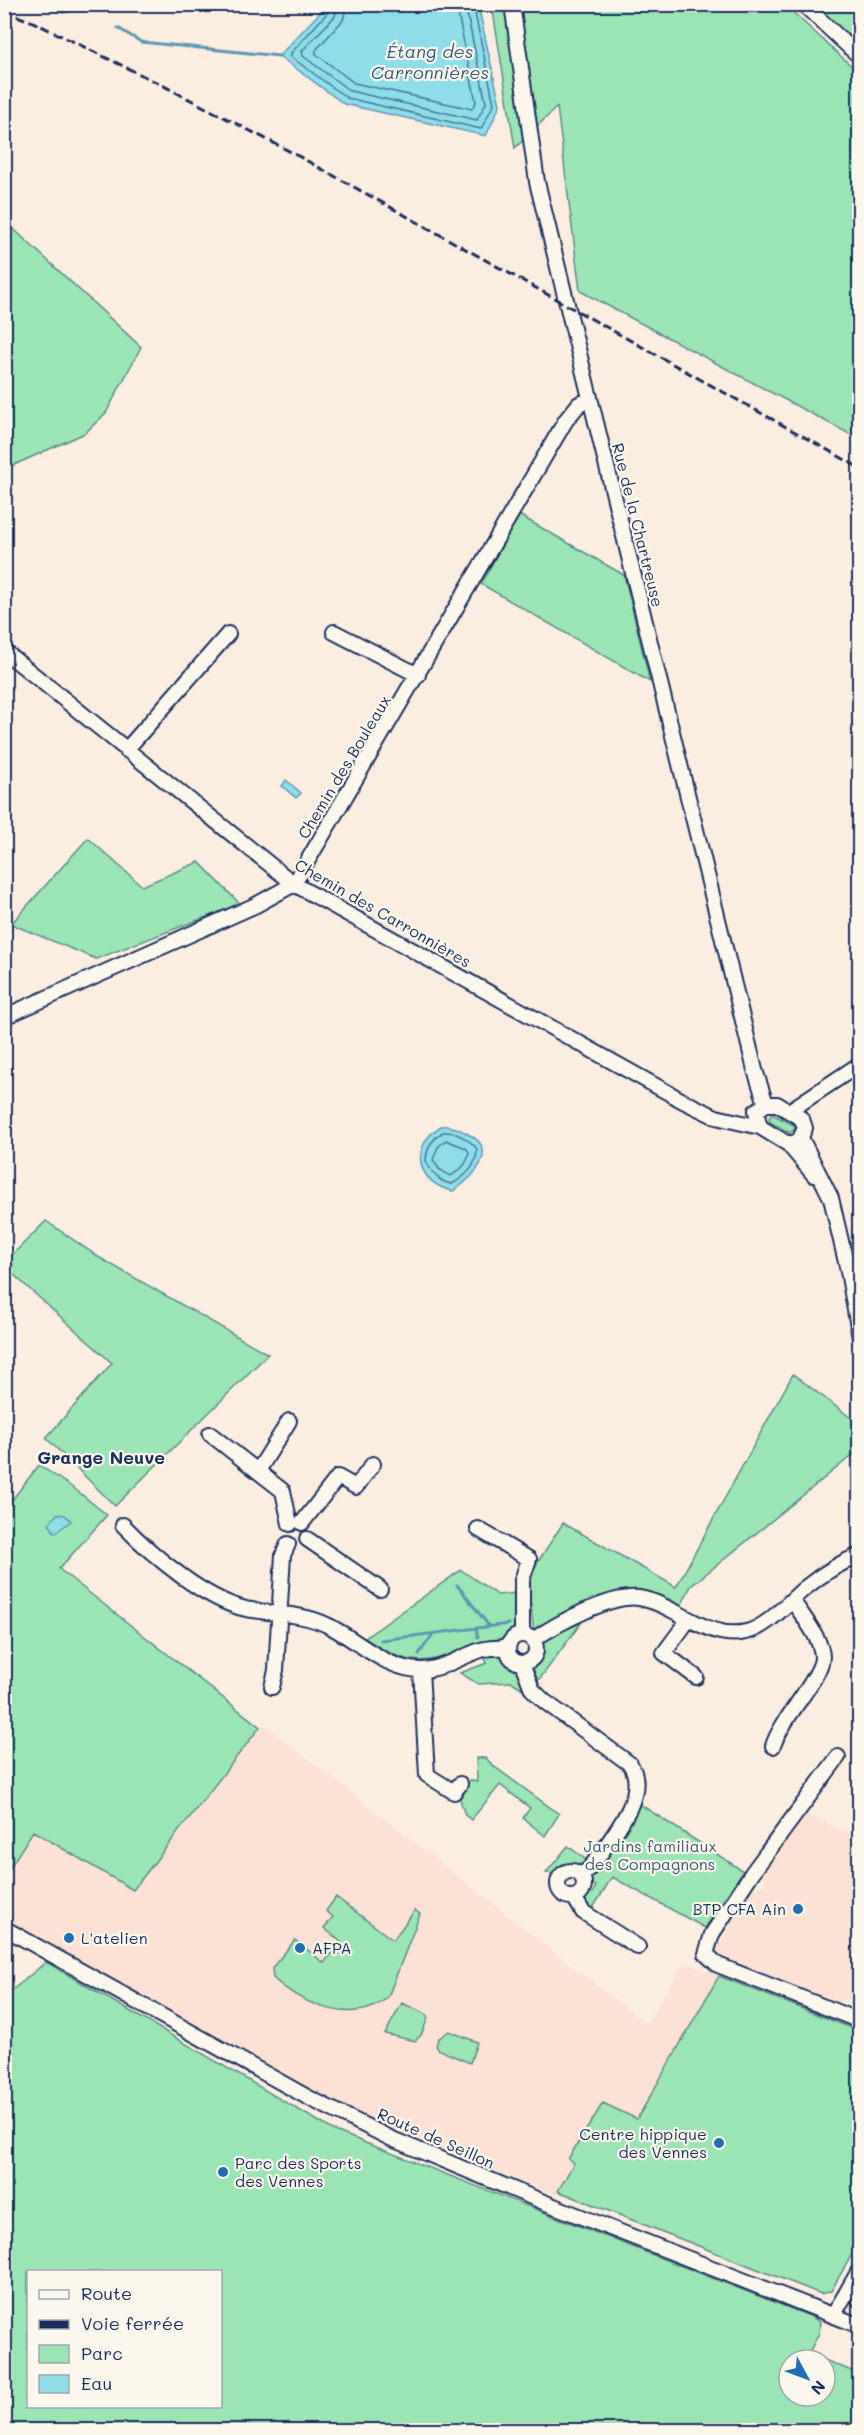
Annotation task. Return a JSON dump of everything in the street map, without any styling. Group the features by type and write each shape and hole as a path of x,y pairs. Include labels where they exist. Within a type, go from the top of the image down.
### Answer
{"street":[{"name":"Rue de la Chartreuse","path":"512,4 537,182 750,1049 778,1107"},
{"path":"803,4 860,57"},
{"name":"Chemin des Bouleaux","path":"294,884 566,420 579,404 590,399"},
{"path":"334,632 418,675"},
{"path":"126,750 228,634"},
{"name":"Chemin des Carronnières","path":"4,651 294,884 666,1092 716,1117 758,1121"},
{"path":"4,1017 256,905 294,884"},
{"path":"831,1198 788,1144 758,1121 758,1108 778,1107 833,1081 860,1064"},
{"path":"802,1119 833,1081"},
{"path":"778,1107 802,1119 805,1128 799,1141 788,1144"},
{"path":"801,1138 831,1198 848,1271 860,1338"},
{"path":"258,1471 289,1421"},
{"path":"210,1434 283,1491 296,1523 308,1531 307,1539 297,1546 288,1544"},
{"path":"272,1687 276,1670 283,1556 288,1544 284,1532 296,1523 338,1477 356,1487 373,1464"},
{"path":"123,1525 146,1549 217,1599 244,1608 325,1624 379,1657 401,1666 422,1670 457,1661 481,1650 508,1647"},
{"path":"478,1528 529,1558 522,1580 528,1637 537,1649 536,1654 522,1664"},
{"path":"307,1539 380,1588"},
{"path":"581,1876 591,1868 634,1802 637,1788 636,1772 630,1764 544,1701 532,1689 522,1664 513,1660 508,1651 513,1638 528,1637 583,1613 625,1599 636,1598 649,1601 709,1629 734,1634 749,1631 764,1623 820,1576 844,1561 860,1555"},
{"path":"773,1746 778,1729 818,1670 822,1656 812,1630 792,1600"},
{"path":"689,1619 664,1653 696,1677"},
{"path":"422,1670 427,1774 454,1792 460,1784"},
{"path":"838,1757 752,1873 712,1934 706,1954 718,1965 860,2021"},
{"path":"581,1876 569,1871 552,1882 562,1893 574,1897 582,1912 638,1947"},
{"path":"574,1897 584,1888 581,1876"},
{"name":"Route de Seillon","path":"4,1928 309,2098 392,2139 541,2201 860,2326"},
{"path":"833,2316 858,2271"},
{"path":"858,2271 860,2301"}],"shaded area":[{"name":"AFPA","path":"264,1724 646,2024 685,1962 719,1976 637,2119 603,2103 568,2159 574,2163 556,2195 382,2126 322,2098 5,1920 4,1875 32,1831 133,1889"},
{"name":"BTP CFA Ain","path":"801,1813 859,1836 859,2005 841,1999 839,2004 724,1959 716,1950 715,1941 722,1942 730,1926 727,1924 750,1890 761,1888 766,1880 763,1877 766,1865"}],"green space":[{"path":"41,5 100,5 63,13"},
{"path":"492,5 785,5 859,73 859,439 580,291 557,107 515,148"},
{"path":"813,5 859,5 859,47"},
{"path":"4,220 141,347 106,413 85,433 5,469"},
{"path":"519,515 624,575 650,682 481,584"},
{"path":"88,838 142,886 199,862 240,904 96,959 11,924"},
{"path":"772,1114 796,1128 790,1133 770,1122 769,1118"},
{"path":"46,1221 100,1258 268,1354 115,1506 46,1438 112,1363 5,1267 5,1262"},
{"path":"793,1374 855,1421 859,1427 859,1450 691,1586 680,1608 666,1599 644,1594 534,1635 531,1604 524,1602 523,1585 563,1523 676,1587"},
{"path":"39,1465 107,1515 59,1569 260,1727 133,1890 33,1831 5,1875 4,1510"},
{"path":"461,1570 498,1595 515,1593 517,1629 501,1639 483,1642 450,1655 423,1661 397,1656 365,1638"},
{"path":"581,1623 536,1684 530,1670 543,1644 555,1634"},
{"path":"498,1654 518,1671 523,1689 512,1682 478,1684 460,1673 487,1663 485,1659 487,1655"},
{"path":"476,1758 486,1758 492,1765 559,1814 545,1836 523,1818 530,1808 500,1785 471,1820 465,1815 459,1796 470,1780 477,1782"},
{"name":"Jardins familiaux des Compagnons","path":"638,1803 743,1871 705,1928 612,1877 590,1913 585,1900 586,1890 593,1893 596,1886 589,1884 590,1876"},
{"path":"568,1846 588,1861 584,1865 570,1866 555,1874 546,1873"},
{"path":"336,1897 393,1940 415,1910 420,1914 388,1997 375,2006 345,2011 329,2009 298,1997 273,1978 272,1968 295,1940 324,1963 341,1942 324,1928 333,1917 326,1911"},
{"name":"Parc des Sports des Vennes","path":"46,1962 335,2131 812,2317 820,2322 819,2333 812,2348 777,2348 777,2408 837,2408 837,2365 859,2374 859,2430 9,2430 5,2428 5,1996"},
{"name":"Centre hippique des Vennes","path":"719,1976 859,2031 859,2242 831,2291 821,2294 558,2191 574,2163 568,2159 603,2103 637,2119"},
{"path":"402,2003 426,2014 428,2018 421,2035 415,2041 385,2034"},
{"path":"449,2031 477,2042 470,2063 439,2050 436,2046 438,2039"}],"water":[{"name":"Étang des Carronnières","path":"330,4 478,5 500,105 486,136 344,104 279,56"},
{"path":"286,780 301,793 296,798 282,786"},
{"path":"441,1126 465,1132 478,1141 482,1148 483,1156 480,1164 468,1179 453,1191 431,1181 421,1164 424,1144"},
{"path":"57,1514 65,1515 71,1521 55,1533 49,1524"}],"waterway":[{"path":"118,28 141,42 279,56"},
{"path":"457,1585 489,1626"},
{"path":"381,1640 509,1624"},
{"path":"476,1628 478,1637"},
{"path":"419,1654 433,1634"}],"railway":[{"path":"4,11 33,22 162,85 291,152 860,468"}],"place":[{"name":"BTP CFA Ain","path":"798,1909"},
{"name":"L'atelien","path":"69,1938"},
{"name":"AFPA","path":"300,1948"},
{"name":"Centre hippique des Vennes","path":"719,2143"},
{"name":"Parc des Sports des Vennes","path":"223,2172"}],"district":[{"name":"Grange Neuve","path":"101,1458"}]}
